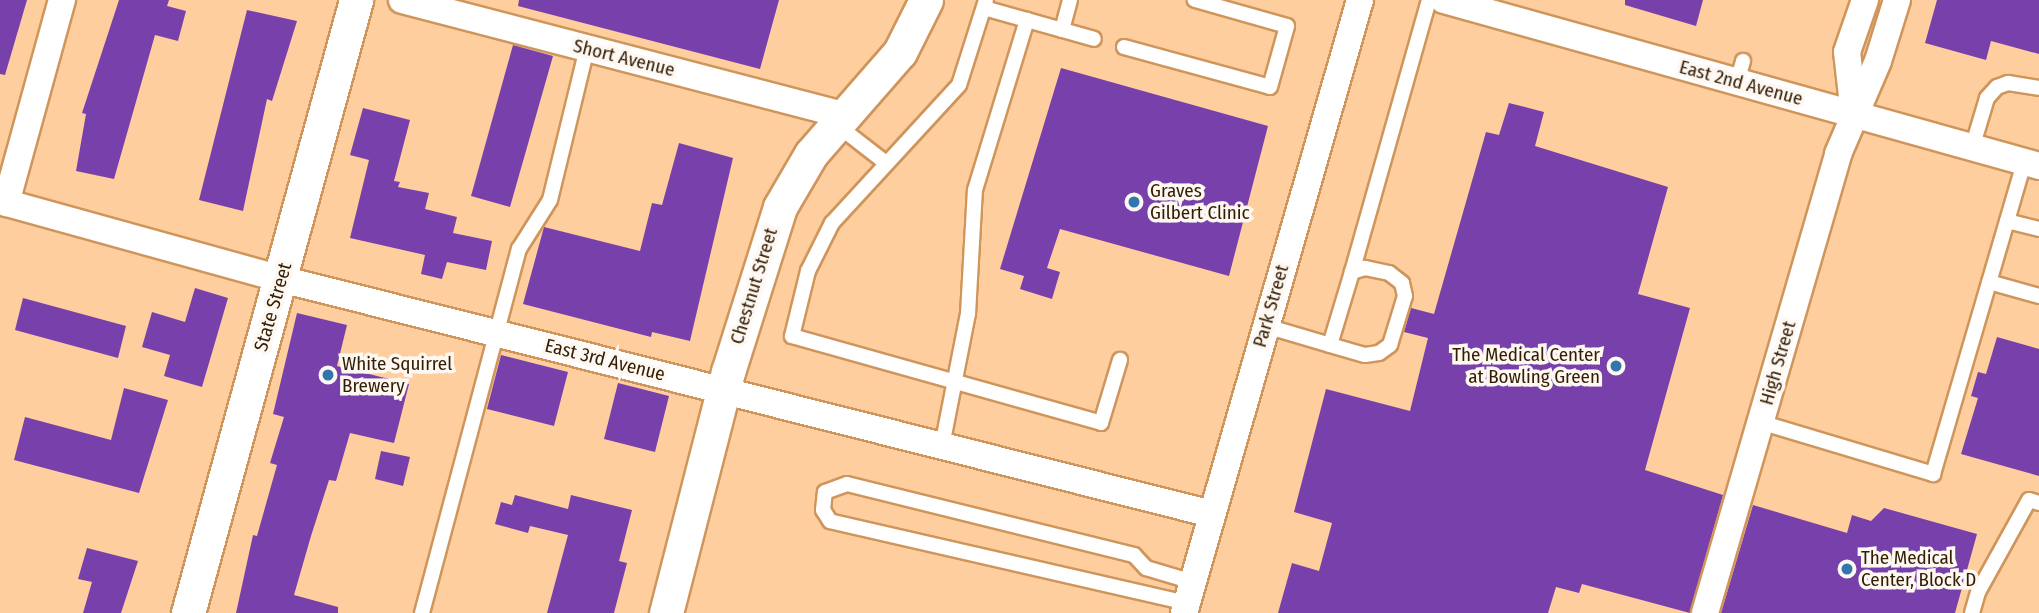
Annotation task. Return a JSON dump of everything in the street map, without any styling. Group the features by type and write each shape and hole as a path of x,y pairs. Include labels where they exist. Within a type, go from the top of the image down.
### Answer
{"street":[{"path":"3,202 62,0"},
{"name":"State Street","path":"188,613 356,0"},
{"name":"Short Avenue","path":"402,0 587,48 841,120"},
{"name":"Chestnut Street","path":"666,613 724,390 780,206 799,171 900,52 926,0"},
{"name":"Park Street","path":"1188,599 1360,0"},
{"name":"East 2nd Avenue","path":"1444,0 1497,7 1740,71 1854,114 2032,164"},
{"path":"1854,114 1847,52 1865,0"},
{"name":"High Street","path":"1705,613 1854,114 1878,61 1897,0"},
{"name":"East 3rd Avenue","path":"3,202 281,279 1212,514"}],"lane":[{"path":"1062,30 1070,0"},
{"path":"1124,47 1270,87 1286,26 1195,0"},
{"path":"1330,345 1429,0"},
{"path":"1094,39 1027,20 985,4 959,85 832,223 808,271 792,337 1101,423 1120,360"},
{"path":"942,446 957,382 968,314 975,190 1027,20"},
{"path":"422,613 499,334 519,249 550,200 587,48"},
{"path":"1972,148 1987,99 1997,87 2008,83 2039,88"},
{"path":"841,120 886,163"},
{"path":"1760,422 1933,474 2007,221 2032,164"},
{"path":"2007,221 2039,229"},
{"path":"1266,326 1365,355 1379,353 1390,345 1405,296 1402,283 1389,273 1365,268 1352,272"},
{"path":"1989,282 2039,296"},
{"path":"847,484 1134,555 1146,568 1188,599 830,521 823,510 825,492 847,484"},
{"path":"1972,613 1978,592 2029,500 2039,503"}],"building":[{"path":"0,0 27,0 5,75 0,74"},
{"path":"119,0 169,0 167,6 186,11 178,41 155,35 114,179 76,171 86,114 82,113"},
{"path":"519,0 779,0 760,69 518,6"},
{"path":"1625,0 1703,0 1696,26 1625,5"},
{"path":"1937,0 2039,0 2039,54 1991,41 1986,60 1925,43"},
{"path":"247,10 297,21 272,101 267,99 243,211 199,200"},
{"path":"513,45 553,56 510,207 471,196"},
{"name":"Graves Gilbert Clinic","path":"1061,68 1268,126 1229,276 1060,229 1047,268 1060,272 1052,299 1020,289 1024,276 1000,269"},
{"path":"1509,103 1544,112 1535,146 1668,187 1638,294 1690,308 1645,470 1723,495 1690,613 1582,584 1579,593 1556,587 1548,613 1278,613 1292,563 1319,571 1332,523 1294,512 1326,389 1410,411 1428,338 1404,332 1411,308 1434,314 1486,132 1499,135"},
{"path":"363,108 410,120 394,181 400,182 398,187 429,193 425,209 457,217 453,233 492,241 486,270 447,262 442,279 421,274 425,255 350,238 369,160 350,155"},
{"path":"679,143 733,158 690,341 652,332 651,337 523,304 544,227 640,251 652,203 662,205"},
{"path":"195,288 228,298 202,387 164,376 170,355 142,347 152,312 185,322"},
{"path":"23,298 126,326 118,358 15,330"},
{"path":"297,313 347,325 337,366 409,384 394,443 350,433 336,481 329,480 311,536 294,595 338,607 338,613 236,613 253,535 257,536 277,465 270,463 284,417 273,414"},
{"path":"1997,337 2039,349 2039,476 1961,454 1978,398 1971,396 1978,372 1986,374"},
{"path":"501,355 568,372 554,426 487,409"},
{"path":"618,383 669,396 655,452 604,439"},
{"path":"124,388 168,400 139,493 14,460 25,417 111,440"},
{"path":"381,451 410,457 403,486 375,479"},
{"path":"515,495 568,509 571,495 632,510 619,561 627,563 614,613 547,613 568,535 530,526 528,533 495,524 501,502 512,505"},
{"name":"The Medical Center, Block D","path":"1753,505 1847,533 1852,515 1871,521 1884,508 1977,534 1955,613 1721,613"},
{"path":"87,548 138,561 121,613 83,613 92,582 78,579"}],"place":[{"name":"Graves Gilbert Clinic","path":"1134,202"},
{"name":"The Medical Center at Bowling Green","path":"1616,366"},
{"name":"White Squirrel Brewery","path":"328,375"},
{"name":"The Medical Center, Block D","path":"1847,569"}]}
